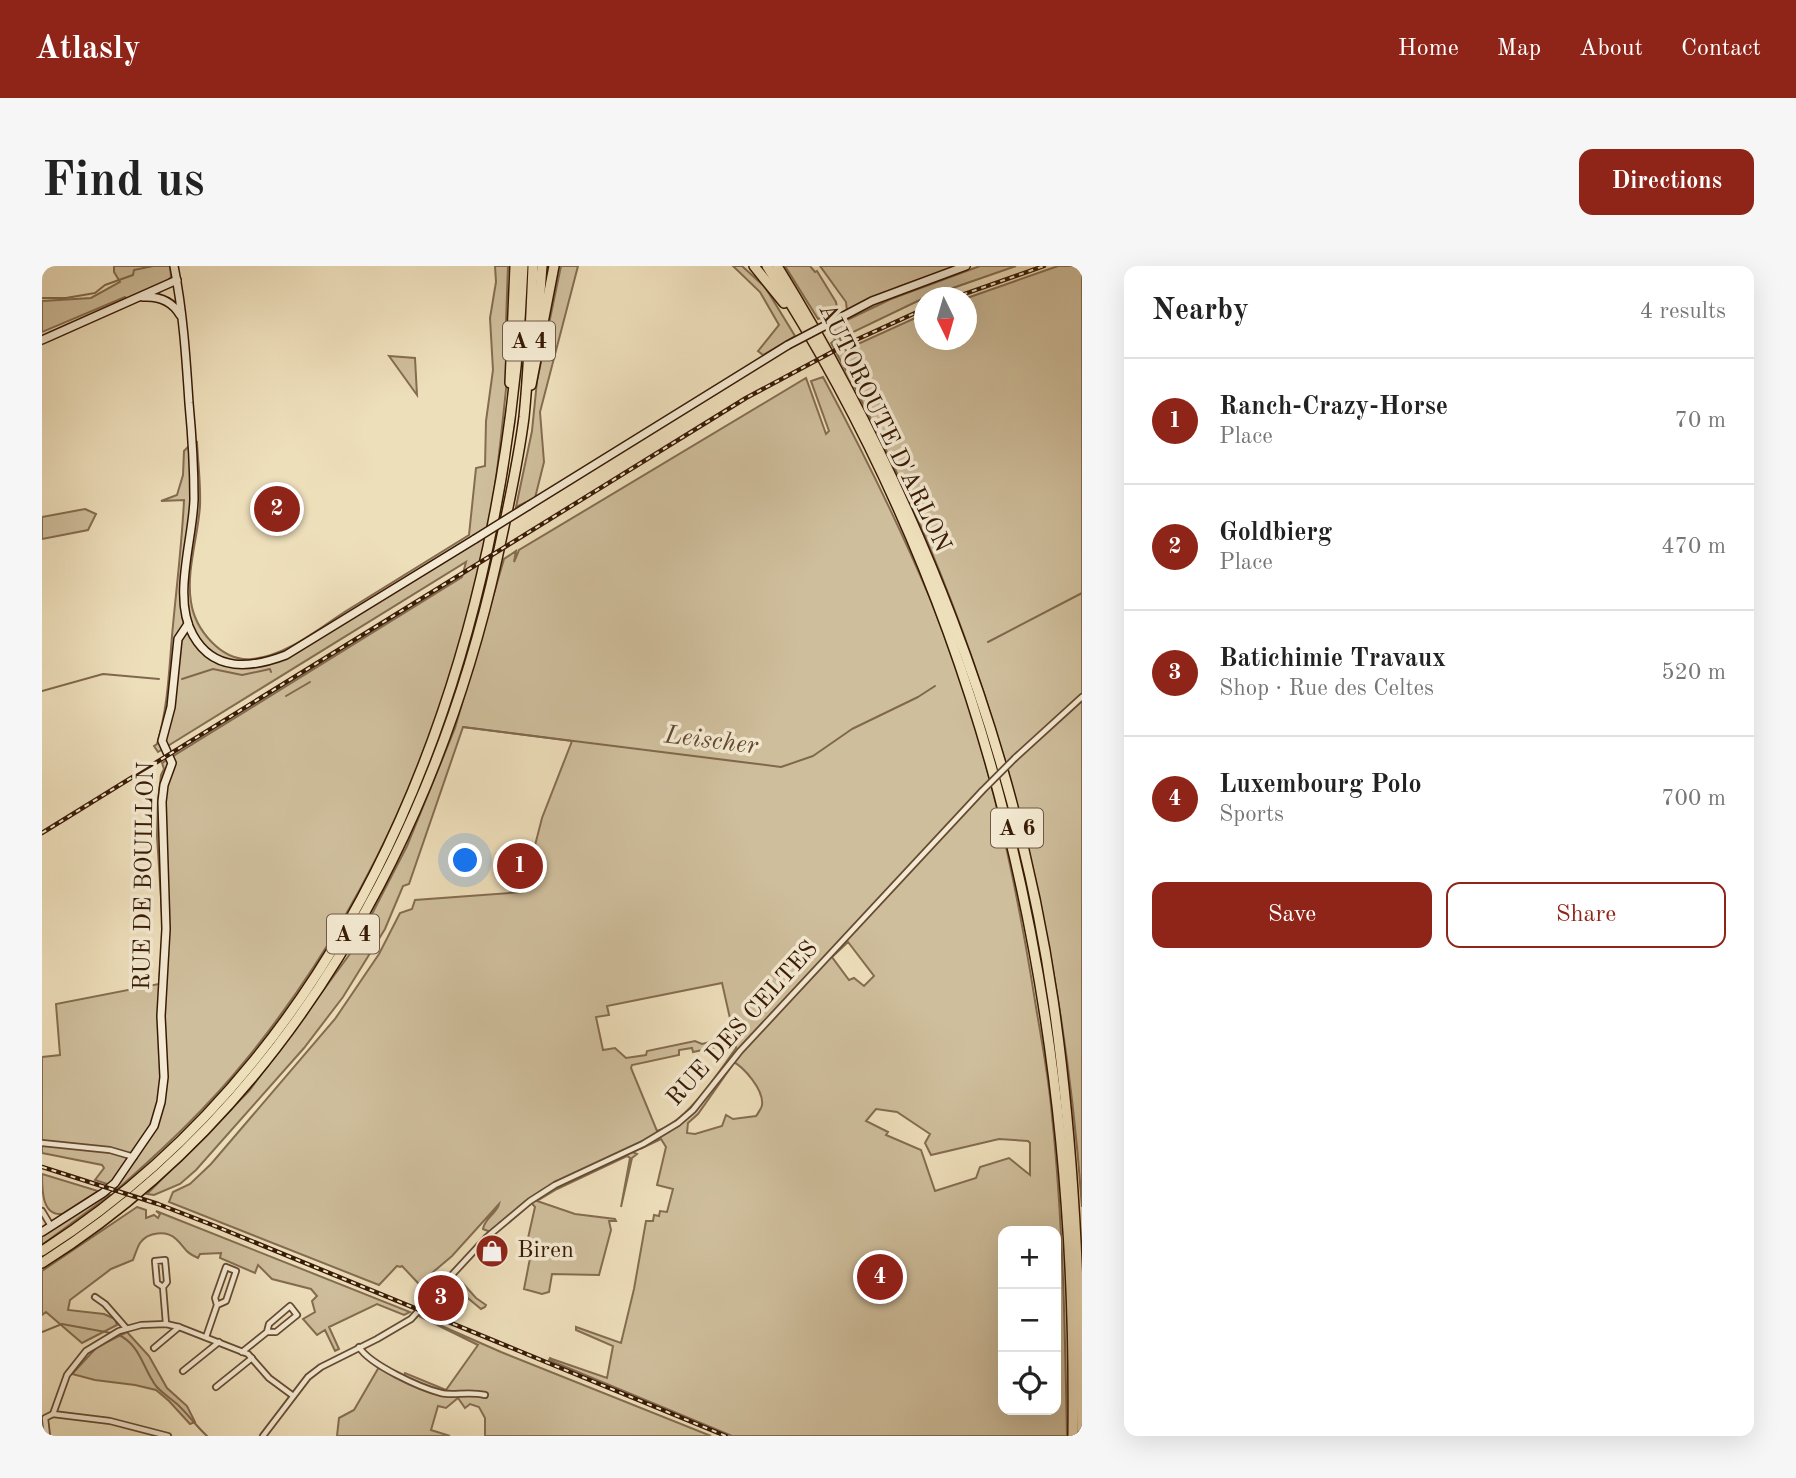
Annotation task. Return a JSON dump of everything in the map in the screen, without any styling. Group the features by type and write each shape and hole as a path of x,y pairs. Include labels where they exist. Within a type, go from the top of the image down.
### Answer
{"highway":[{"name":"A 4","path":"512,407 510,376 514,266"},
{"name":"A 4","path":"42,1251 144,1174 214,1105 288,1015 360,901 414,790 466,643 486,562 512,407 523,266"},
{"name":"A 4","path":"42,1263 130,1199 189,1146 276,1048 327,976 354,932 402,841 422,797 456,707 491,588 524,417 533,266"},
{"path":"537,349 542,266"},
{"path":"524,417 554,266"},
{"name":"A 6","path":"754,266 787,307 796,313"},
{"name":"AUTOROUTE D'ARLON","path":"767,266 860,429 915,549 969,692 1007,824 1038,961 1059,1114 1070,1281 1073,1436"},
{"name":"AUTOROUTE D'ARLON","path":"777,266 865,421 927,555 976,687 1013,810 1046,960 1067,1111 1074,1200 1082,1436"}],"main road":[{"name":"RUE DE BOUILLON","path":"42,1232 115,1183 154,1126 164,1090 161,1016 166,909 162,802 164,785 172,762 162,741 171,707 178,639 188,624 184,587 194,499 193,450 182,319 174,266"},
{"path":"188,624 194,638 203,648 224,662 243,666 268,662 310,642 788,345 872,301 965,266"},
{"path":"42,340 177,280"},
{"path":"138,298 165,300 177,309 182,319"}],"street":[{"name":"RUE DES CELTES","path":"262,1436 292,1395 321,1367 411,1318 487,1237 540,1194 678,1124 693,1110 740,1051 982,791 1082,697"},
{"path":"42,1143 110,1150 134,1157"},
{"path":"42,1211 51,1226"},
{"path":"163,1287 157,1283 155,1261 165,1260 167,1282 163,1287 166,1324"},
{"path":"206,1337 218,1305 215,1297 226,1267 236,1271 226,1301 218,1305"},
{"path":"95,1297 105,1304 126,1328"},
{"path":"242,1352 267,1332 276,1332 297,1315 290,1306 268,1324 267,1332"},
{"path":"53,1414 67,1375 79,1358 105,1337 126,1328 166,1324 242,1352 252,1358 269,1378 292,1395"},
{"path":"154,1348 179,1327"},
{"path":"183,1371 219,1342"},
{"path":"359,1348 379,1367 443,1394 468,1391 485,1395"},
{"path":"216,1387 252,1358"},
{"path":"47,1436 44,1418 53,1414 110,1421 168,1436"}],"shaded area":[{"path":"114,266 170,266 171,277 166,282 127,300 125,297 42,332 42,301 91,298 120,282 114,272"},
{"path":"495,266 508,266 505,350 508,370 491,512 476,586 456,659 432,731 403,802 370,871 333,937 291,1000 245,1061 185,1127 119,1188 95,1180 104,1168 102,1165 42,1153 42,1057 60,1055 56,1004 159,984 163,929 157,836 158,801 164,769 162,763 462,577 466,562 158,752 154,746 161,729 166,699 184,500 161,501 177,495 183,475 184,451 197,442 200,506 191,566 193,612 211,642 241,659 265,657 301,641 469,535 476,468 485,466 486,421 493,370 490,318 496,282"},
{"path":"561,266 578,266 540,412 544,462 535,498 516,507 532,431 537,381"},
{"path":"733,266 742,266 765,287 795,336 763,355 758,351 779,325 760,292"},
{"path":"785,266 810,266 817,271 836,302 838,314 823,321 818,319"},
{"path":"820,266 957,266 901,286 847,311 846,302"},
{"path":"980,266 1016,266 956,287 923,287"},
{"path":"1058,266 1082,266 1082,1207 1071,1092 1055,979 1033,869 1005,761 971,655 931,550 884,446 831,343 835,340 828,329 914,290 914,303 843,337 841,332 836,331 849,356 849,348 914,319 914,350 977,350 977,294"},
{"path":"389,356 415,358 417,395"},
{"path":"823,377 878,485 929,596 981,747 1007,850 1051,1102 1060,1226 998,1226 998,1415 1061,1415 1061,1236 1067,1436 732,1436 549,1360 550,1358 607,1378 613,1346 576,1330 576,1327 621,1343 646,1221 653,1221 654,1215 659,1216 660,1211 667,1212 673,1189 657,1185 666,1147 661,1139 630,1151 637,1154 632,1158 621,1207 630,1158 627,1156 537,1201 575,1214 616,1221 609,1221 611,1230 599,1275 552,1274 549,1292 542,1294 524,1289 532,1248 526,1247 535,1207 530,1201 487,1237 488,1231 483,1229 484,1225 499,1204 452,1256 419,1284 402,1266 397,1266 379,1285 169,1202 173,1192 190,1184 211,1164 335,1019 379,954 400,913 412,909 415,900 523,892 542,818 572,741 463,727 409,884 403,886 385,929 343,997 304,1048 196,1170 180,1184 154,1195 147,1194 249,1091 355,947 407,846 455,728 504,559 516,551 514,562 519,550 806,378 826,434 829,431 811,381","holes":["848,942 874,976 864,986 854,978 849,980 832,957","722,983 734,1036 702,1044 695,1041 626,1058 615,1048 603,1050 596,1017 609,1015 607,1006","735,1043 736,1048 690,1107 679,1118 657,1131 632,1065 679,1055 679,1050 692,1048 693,1052","732,1061 757,1086 762,1099 758,1113 756,1116 733,1119 726,1115 722,1126 695,1134 687,1133 688,1123 698,1114 731,1067 728,1067","876,1109 897,1112 930,1134 925,1143 931,1155 999,1139 1028,1141 1030,1175 1009,1158 980,1167 976,1178 935,1191 921,1150 886,1135 888,1132 866,1121"]},
{"path":"85,509 96,514 88,530 42,539 42,517"},
{"path":"42,1174 98,1191 62,1214 55,1214 44,1201"},
{"path":"107,1194 110,1195 42,1245 42,1236"},
{"path":"137,1207 146,1210 146,1218 154,1215 158,1218 160,1214 156,1211 410,1312 404,1315 377,1304 329,1327 339,1349 335,1351 325,1330 317,1335 303,1319 315,1312 312,1301 317,1296 311,1289 272,1279 258,1265 255,1273 220,1258 221,1253 200,1254 198,1258 172,1236 157,1234 143,1239 133,1260 111,1269 70,1300 68,1310 104,1314 115,1319 117,1325 82,1343 46,1312 42,1315 42,1271"},
{"path":"453,1279 460,1280 485,1307 481,1309 451,1284 437,1300 435,1298"},
{"path":"419,1316 501,1352 711,1436 485,1436 485,1418 479,1407 470,1404 465,1408 458,1398 446,1408 438,1406 431,1430 450,1436 337,1436 339,1418 354,1410 379,1367 404,1376 405,1373 446,1390 478,1345"},
{"path":"127,1332 149,1356 167,1388 187,1406 195,1422 190,1424 156,1390 72,1374 97,1347"}],"waterway":[{"path":"42,298 66,298 95,293 105,285 133,275 134,270 153,266"},
{"name":"Leischer","path":"988,642 1082,593"},
{"name":"Leischer","path":"182,679 213,669 242,675 270,669 271,672"},
{"name":"Leischer","path":"42,691 103,674 159,679"},
{"name":"Leischer","path":"286,696 310,682"},
{"name":"Leischer","path":"463,727 781,767 813,756 852,729 935,686"},
{"path":"42,1332 62,1324 111,1333"},
{"path":"117,1334 136,1350 156,1386 207,1436"}],"railway":[{"path":"977,290 1044,266"},
{"path":"42,833 746,398 847,344 914,314"},
{"path":"42,1167 158,1204 215,1226 726,1436"}],"place":[{"name":"Goldbierg","path":"277,509"},
{"name":"Ranch-Crazy-Horse","path":"520,866"},
{"name":"Biren","path":"492,1251"},
{"name":"Luxembourg Polo","path":"880,1277"},
{"name":"Batichimie Travaux","path":"441,1298"}]}
